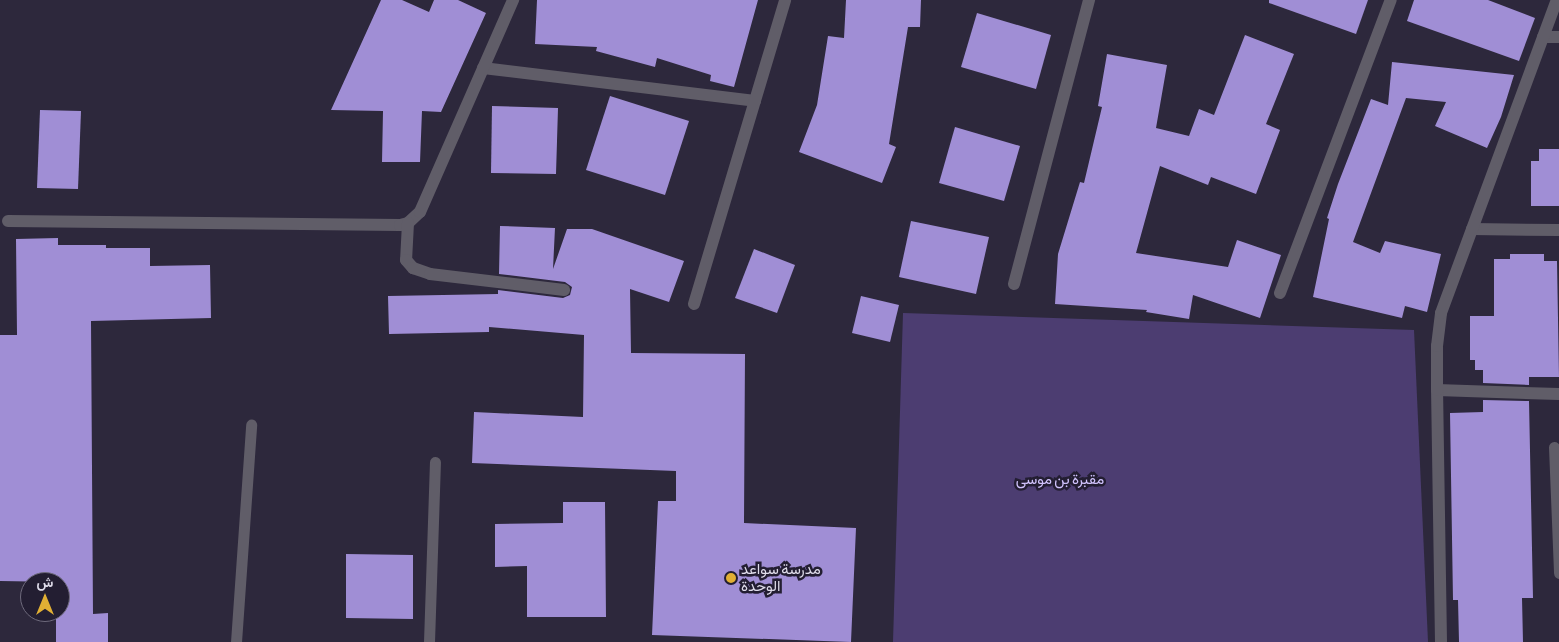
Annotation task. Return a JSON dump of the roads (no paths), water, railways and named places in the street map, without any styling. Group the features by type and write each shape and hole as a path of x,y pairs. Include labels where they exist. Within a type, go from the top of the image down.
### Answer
{"street":[{"path":"8,221 400,225 408,223 420,212 513,0"},
{"path":"694,304 786,0"},
{"path":"1014,284 1089,0"},
{"path":"1280,293 1391,0"},
{"path":"1441,642 1437,346 1441,313 1557,0"},
{"path":"1543,37 1559,37"},
{"path":"483,68 755,101"},
{"path":"408,223 406,260 413,268 430,274 564,290"},
{"path":"1472,229 1559,230"},
{"path":"1437,390 1559,394"}],"lane":[{"path":"236,642 251,425"},
{"path":"1554,447 1559,573"},
{"path":"429,642 435,462"}],"place":[{"name":"مدرسة سواعد الوحدة","path":"731,578"}],"park label":[{"name":"مقبرة بن موسى","path":"1060,480"}]}
